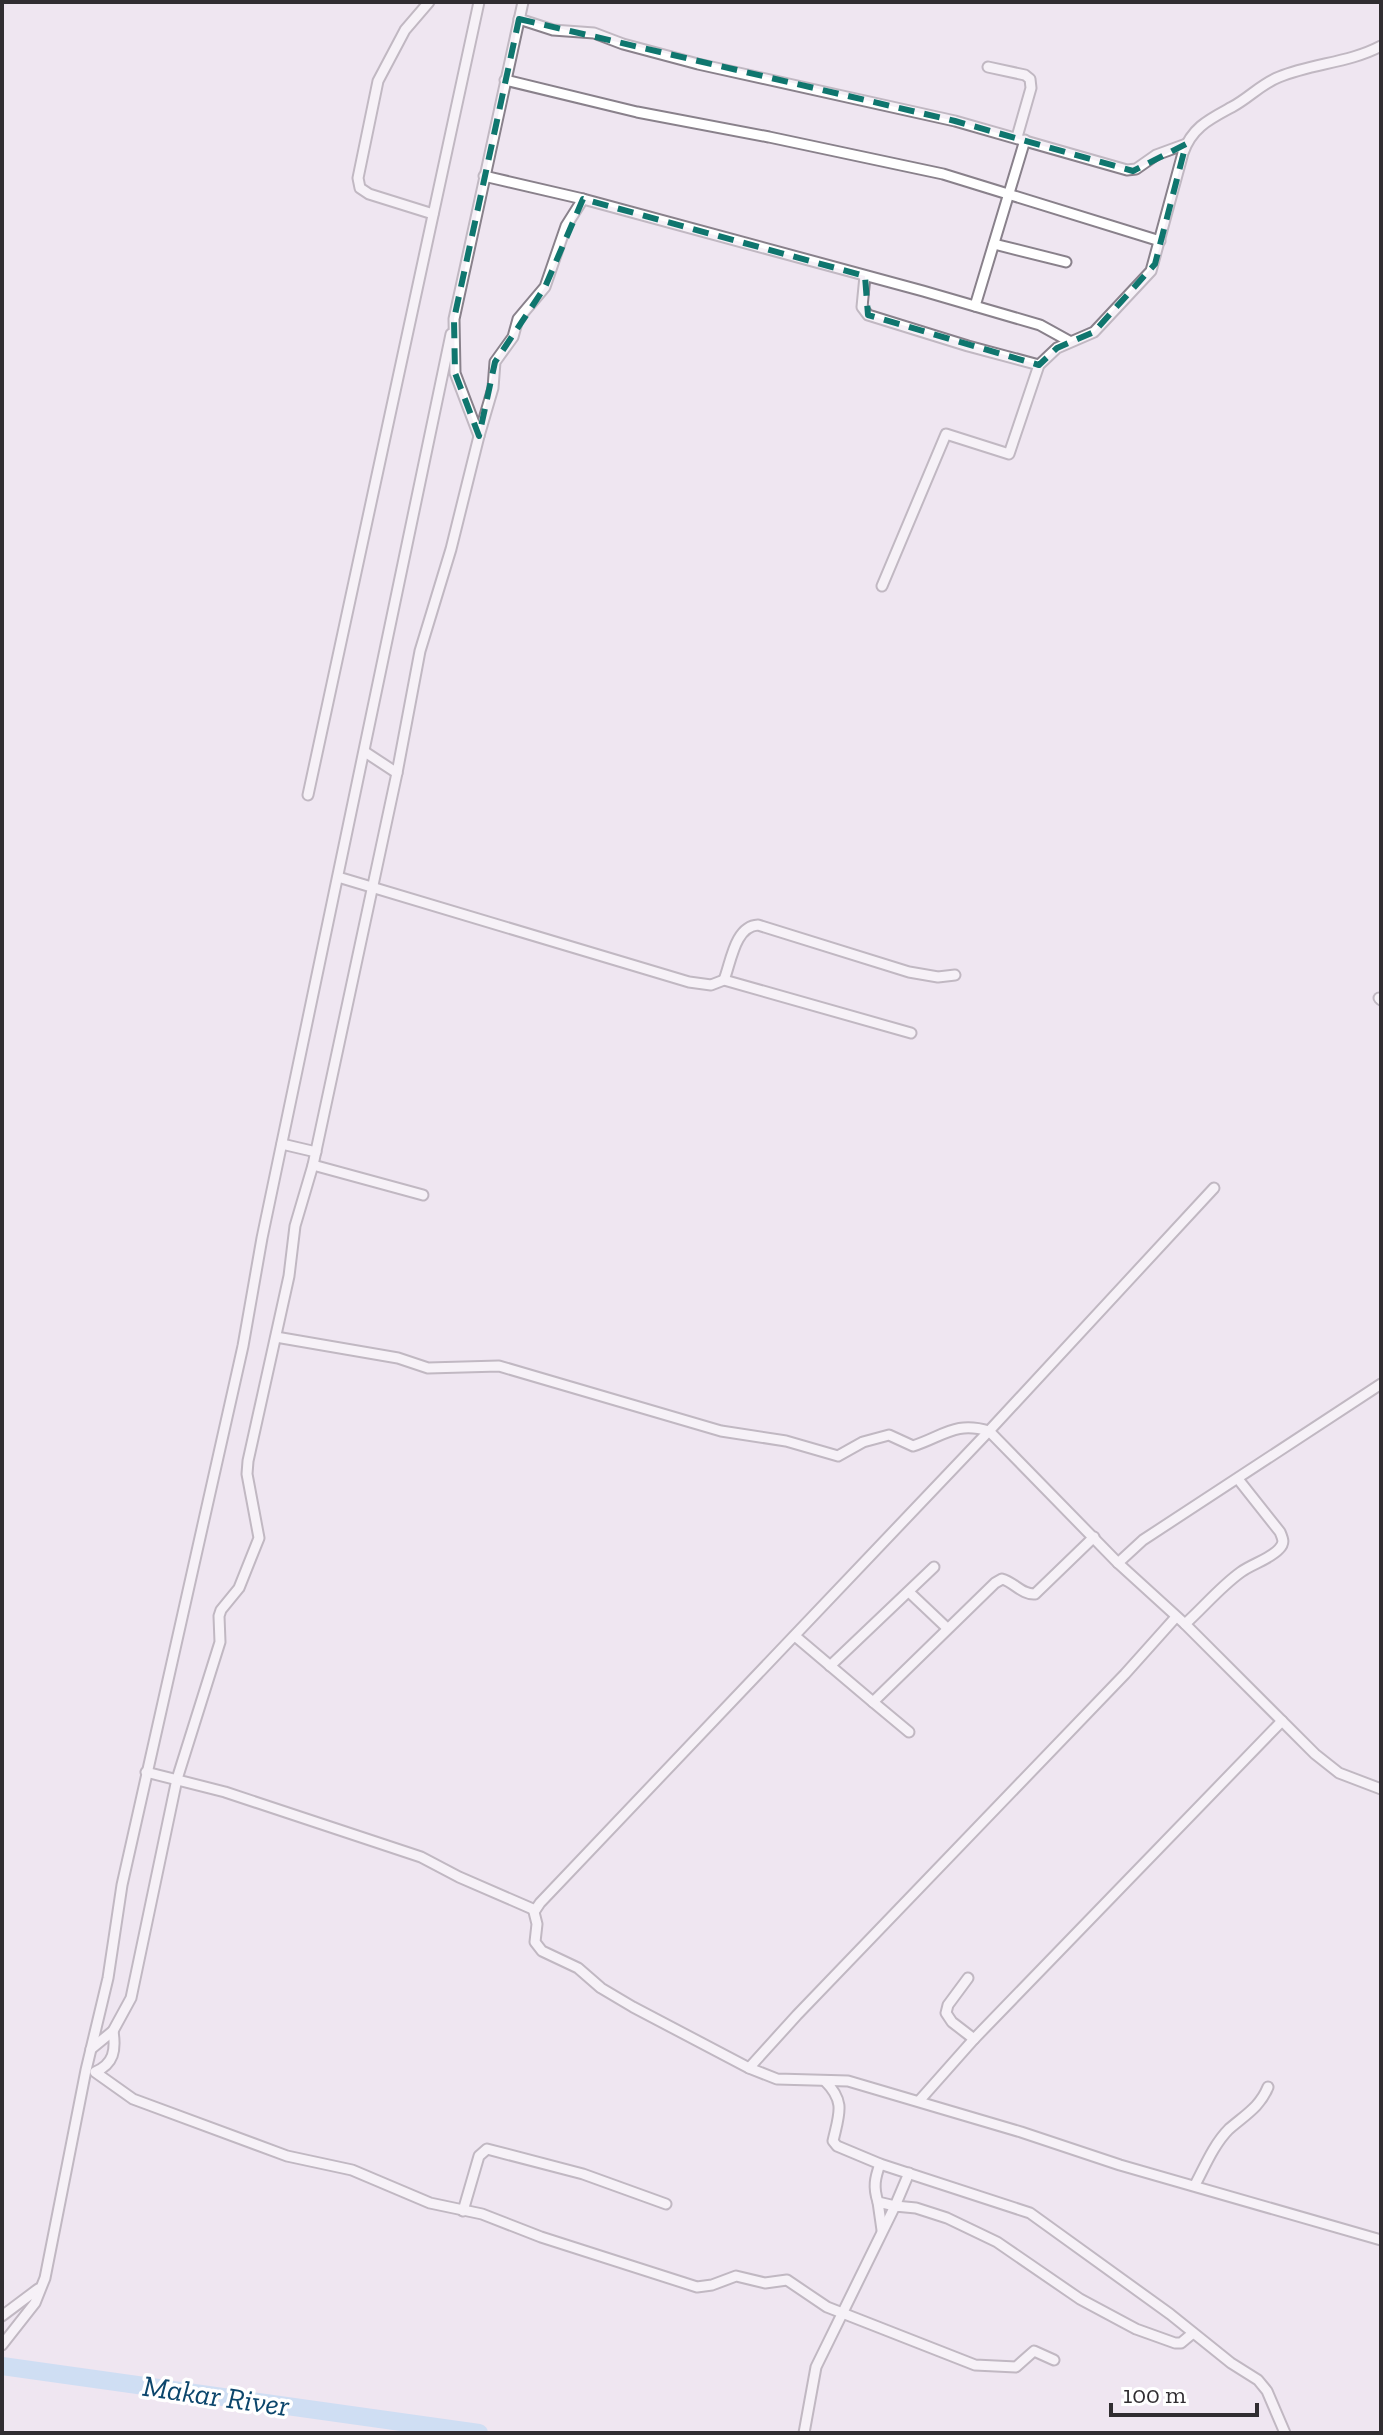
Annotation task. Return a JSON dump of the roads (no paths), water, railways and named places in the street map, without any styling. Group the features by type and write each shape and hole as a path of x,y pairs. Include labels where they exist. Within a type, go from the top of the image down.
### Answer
{"street":[{"path":"429,2 405,30 378,81 358,178 360,188 369,194 433,214"},
{"path":"308,795 479,2"},
{"path":"2,2345 35,2303 45,2278 90,2071 91,2049 108,1978 122,1885 243,1346 417,489 523,2"},
{"path":"519,19 553,30 594,33 698,64 863,99 1132,170 1156,155 1186,144"},
{"path":"882,586 946,434 1009,454 1039,365 1057,348 1094,332 1147,276 1155,264 1186,144 1208,119 1232,107 1268,81 1310,66 1359,56 1381,46"},
{"path":"975,306 1009,193 1031,88 1030,79 1025,75 988,67"},
{"path":"505,80 637,112 905,165 1009,193 1160,241"},
{"path":"484,176 583,199 975,306 1040,325 1069,341"},
{"path":"91,2049 113,2031 131,1998 177,1779 220,1642 221,1610 239,1588 259,1538 247,1474 292,1258 295,1226 316,1152 420,651 451,549 493,388 495,362 513,337 518,319 545,287 560,240 583,199"},
{"path":"994,244 1066,262"},
{"path":"865,276 862,307 868,315 1039,365"},
{"path":"454,319 455,373 479,436"},
{"path":"365,752 397,773"},
{"path":"338,877 689,982 711,985 724,980 911,1033"},
{"path":"724,980 742,933 749,926 758,925 909,972 938,977 955,975"},
{"path":"282,1144 316,1152"},
{"path":"313,1165 423,1195"},
{"path":"1214,1188 989,1431 535,1910 535,1942 542,1951 567,1962 633,2007 749,2068 790,2081 848,2081 1120,2165 1381,2240"},
{"path":"276,1337 398,1358 428,1368 499,1366 721,1431 786,1441 838,1456 863,1442 889,1435 913,1446 961,1426 989,1431 1118,1563 1185,1624 1295,1736 1339,1773 1381,1789"},
{"path":"1118,1563 1143,1540 1381,1384"},
{"path":"1185,1624 1229,1581 1282,1545 1284,1540 1238,1479"},
{"path":"873,1702 947,1628 1002,1579 1030,1595 1041,1591 1094,1537"},
{"path":"830,1666 934,1567"},
{"path":"909,1592 947,1628"},
{"path":"749,2068 1176,1617"},
{"path":"795,1636 909,1732"},
{"path":"919,2101 974,2039 1282,1721"},
{"path":"146,1772 225,1792 421,1857 535,1910"},
{"path":"968,1978 948,2005 946,2013 952,2022 974,2039"},
{"path":"90,2071 112,2059 113,2031"},
{"path":"90,2071 143,2103 287,2156 352,2170 404,2194 482,2214 541,2237 697,2287 736,2276 765,2283 787,2280 809,2297 843,2313 975,2365 1016,2367 1034,2351 1054,2360"},
{"path":"825,2081 838,2094 833,2141 841,2150 1030,2213 1258,2380 1267,2391 1285,2433"},
{"path":"838,2094 848,2081"},
{"path":"1195,2185 1220,2141 1252,2112 1268,2087"},
{"path":"463,2211 479,2156 487,2149 583,2174 666,2204"},
{"path":"880,2164 874,2185 882,2230"},
{"path":"804,2433 816,2367 909,2173"},
{"path":"878,2202 930,2211 997,2242 1080,2299 1136,2329 1175,2343 1181,2343 1193,2333"},
{"path":"2,2316 40,2287"}],"waterway":[{"name":"Makar River","path":"2,2366 479,2433"}]}
